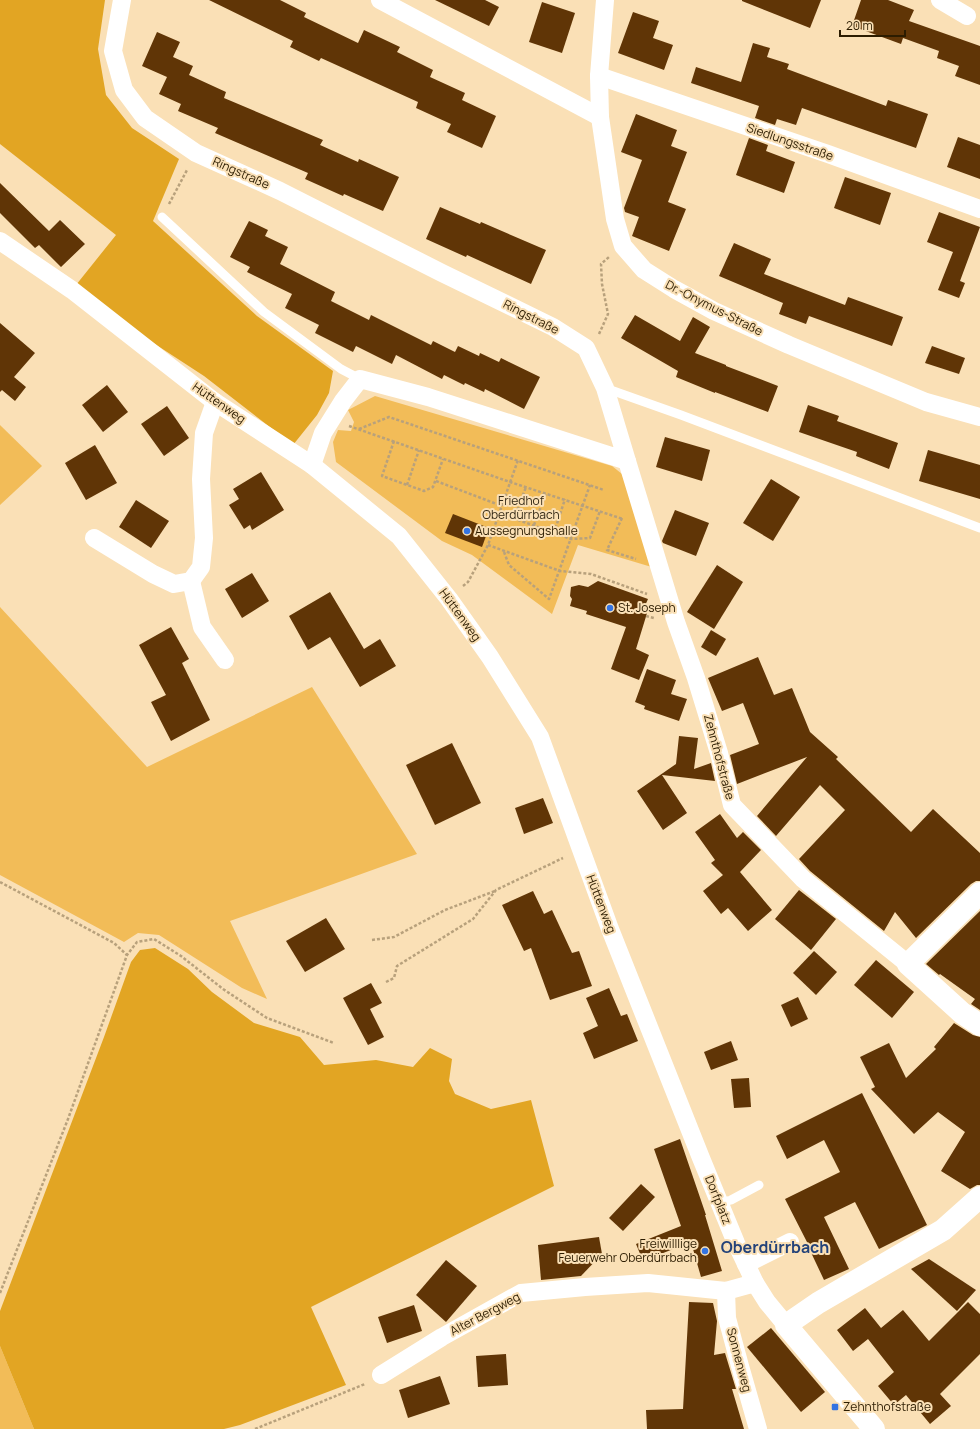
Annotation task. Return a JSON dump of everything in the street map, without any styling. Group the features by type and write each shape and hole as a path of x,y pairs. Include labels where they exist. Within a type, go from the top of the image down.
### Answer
{"street":[{"name":"Ringstraße","path":"122,0 113,51 124,90 145,118 196,153 280,191 553,327 586,348"},
{"path":"380,0 600,117"},
{"name":"Dr.-Onymus-Straße","path":"605,0 599,76 600,117 615,219 623,246 644,270 674,289 714,311 789,345 926,402 980,417"},
{"path":"940,0 967,16"},
{"name":"Siedlungsstraße","path":"599,76 980,209"},
{"name":"Hüttenweg","path":"0,241 72,290 215,402 312,465 399,536 449,599 490,657 540,737 610,929 701,1158"},
{"path":"586,348 605,388 627,461"},
{"path":"312,465 323,433 343,401 360,379 428,398 627,461"},
{"path":"94,538 153,574 174,584 191,581 201,566 204,538 201,479 204,433 215,402"},
{"name":"Zehnthofstraße","path":"627,461 676,622 696,678 719,753 732,805 803,879 908,964 962,1013 980,1025"},
{"path":"191,581 202,627 225,660"},
{"path":"908,964 980,893"},
{"name":"Dorfplatz","path":"701,1158 736,1243 755,1283"},
{"path":"786,1325 818,1303 943,1230 980,1197"},
{"path":"746,1264 790,1242"},
{"name":"Alter Bergweg","path":"381,1375 442,1337 521,1293 648,1283 726,1291 755,1283"},
{"path":"755,1283 767,1302 874,1429"},
{"name":"Sonnenweg","path":"726,1291 727,1318 758,1429"}],"lane":[{"path":"162,217 264,312 341,369 360,379"},
{"path":"605,388 680,414 980,528"},
{"path":"720,1204 731,1200 759,1185"}],"path":[{"path":"162,217 196,153"},
{"path":"586,348 601,332 608,314 602,284 601,264 623,246"},
{"path":"359,429 389,417 604,490"},
{"path":"333,419 510,482 646,526"},
{"path":"394,441 382,476 424,491 433,487 443,458"},
{"path":"407,485 419,450"},
{"path":"449,599 468,582 488,545 518,460"},
{"path":"436,481 502,506"},
{"path":"504,552 509,565 549,599 590,485"},
{"path":"514,518 526,487"},
{"path":"534,525 546,493"},
{"path":"554,532 565,500"},
{"path":"499,513 571,539 590,538 600,511"},
{"path":"622,518 607,550 659,566"},
{"path":"488,545 504,552 560,570 591,574 648,594 650,600"},
{"path":"372,940 394,937 445,910 496,890 581,850"},
{"path":"0,882 114,943 127,955"},
{"path":"386,982 394,978 397,966 473,919 496,890"},
{"path":"0,1293 68,1119 127,955 137,942 154,939 181,956 223,989 267,1018 334,1043"},
{"path":"254,1429 361,1387 381,1375"}],"green space":[{"name":"Friedhof Oberdürrbach","path":"375,396 612,466 622,474 655,568 578,545 552,614 472,555 442,541 336,462 333,442 338,430 351,431 354,422 348,410"},
{"path":"0,425 42,466 0,505"},
{"path":"0,607 147,767 312,687 417,854 230,921 267,999 242,988 159,935 138,933 124,942 0,875"},
{"path":"0,1346 34,1429 0,1429"}],"shaded area":[{"path":"0,0 105,0 98,49 106,95 132,128 179,159 153,221 257,316 333,371 329,393 317,415 293,445 204,376 72,290 116,235 0,144"},
{"path":"155,948 188,969 212,992 254,1023 300,1037 324,1065 376,1060 413,1067 430,1048 452,1059 449,1081 455,1094 491,1109 531,1100 554,1186 311,1307 346,1385 240,1425 224,1429 34,1429 0,1346 0,1311 131,962 140,950"}],"building":[{"path":"209,0 280,0 306,13 304,17 358,43 364,30 400,47 397,52 433,70 430,77 465,93 462,100 496,116 482,148 447,132 451,124 416,108 418,102 321,58 319,61 290,47 293,41"},
{"path":"435,0 485,0 499,7 489,26"},
{"path":"742,0 821,0 810,28"},
{"path":"861,0 888,0 914,10 909,21 980,46 980,85 955,76 959,66 937,58 939,51 903,38 901,44 852,26"},
{"path":"542,2 575,13 562,53 529,42"},
{"path":"633,12 659,21 653,38 673,45 664,70 618,53"},
{"path":"157,32 180,42 173,57 193,66 189,75 226,92 224,98 323,140 320,145 358,162 359,159 399,177 383,211 344,194 343,196 305,179 308,173 215,133 218,128 178,111 181,104 159,94 167,77 142,66"},
{"path":"753,43 770,48 767,57 789,64 787,69 886,106 888,100 928,114 916,148 802,108 796,125 777,119 775,125 755,118 759,106 691,83 696,67 741,82"},
{"path":"636,114 677,130 671,146 687,152 668,202 686,209 669,251 632,236 639,217 625,212 624,208 642,160 621,152"},
{"path":"958,137 980,145 980,179 947,167"},
{"path":"749,138 768,145 766,151 795,162 784,193 736,175"},
{"path":"845,177 891,193 880,225 834,208"},
{"path":"0,183 49,231 60,220 85,244 61,267 39,245 35,248 0,213"},
{"path":"440,207 480,224 481,222 546,250 531,284 467,255 466,257 426,239"},
{"path":"939,212 980,227 960,281 965,283 959,298 938,290 953,252 927,242"},
{"path":"249,221 268,230 265,236 288,247 280,264 335,292 331,301 369,320 371,315 431,345 433,341 455,352 458,346 479,356 480,353 499,362 501,358 540,377 524,409 485,389 484,392 465,383 464,385 444,375 442,379 396,355 392,364 356,346 353,352 315,333 319,325 285,308 292,294 247,272 250,267 230,257"},
{"path":"734,243 771,259 764,274 845,305 848,297 903,317 892,346 809,316 806,324 779,314 783,303 719,276"},
{"path":"635,315 680,341 693,317 710,327 695,353 778,386 768,412 676,377 678,371 621,338"},
{"path":"0,323 35,353 14,377 26,387 15,401 2,390 0,392"},
{"path":"932,346 965,358 959,374 925,363"},
{"path":"107,385 128,412 103,432 82,405"},
{"path":"808,405 839,416 837,421 898,443 889,469 856,456 857,452 799,432"},
{"path":"167,406 189,438 164,456 141,424"},
{"path":"665,437 710,450 702,481 656,467"},
{"path":"95,445 117,483 86,500 65,463"},
{"path":"928,450 980,465 980,499 919,481"},
{"path":"261,472 284,510 252,530 250,525 244,529 229,505 239,499 233,489"},
{"path":"771,479 800,497 773,541 743,523"},
{"path":"136,500 169,521 151,548 119,527"},
{"path":"675,510 709,523 696,556 663,543 662,541"},
{"name":"Aussegnungshalle","path":"453,514 489,528 482,547 445,533"},
{"path":"717,565 743,582 714,629 687,612"},
{"path":"252,573 269,601 242,618 225,589"},
{"name":"St. Joseph","path":"598,581 648,599 644,608 648,610 636,649 649,655 639,680 611,669 626,627 586,614 587,611 570,606 572,599 570,596 571,587 579,585 588,587"},
{"path":"330,592 364,649 380,639 396,666 360,687 330,637 308,650 289,616"},
{"path":"171,627 189,659 182,663 210,720 171,741 151,702 166,695 139,645"},
{"path":"711,630 726,639 716,656 701,647"},
{"path":"758,657 774,695 792,688 810,732 838,757 836,759 911,832 933,809 980,853 980,881 976,881 971,884 916,938 895,912 884,931 810,871 799,859 845,810 820,785 776,836 757,816 807,757 737,784 730,755 759,744 743,703 722,711 708,678"},
{"path":"647,669 676,680 671,694 687,699 679,721 644,709 645,706 635,702"},
{"path":"679,736 698,738 694,769 711,763 715,781 662,775 687,813 663,830 637,791 676,764"},
{"path":"452,743 481,803 435,825 406,765"},
{"path":"543,798 553,823 524,834 515,808"},
{"path":"720,814 737,838 743,832 761,850 740,872 772,910 748,931 728,908 721,914 703,891 723,875 711,863 715,860 695,832"},
{"path":"799,890 836,919 811,950 775,919"},
{"path":"533,891 544,914 552,910 572,953 579,951 592,986 550,1000 531,948 524,951 502,905"},
{"path":"980,911 980,1010 971,1004 975,999 940,974 939,975 926,964"},
{"path":"326,918 345,949 305,972 286,941"},
{"path":"814,951 837,972 816,995 793,973"},
{"path":"876,960 914,992 892,1018 854,985"},
{"path":"371,983 382,1003 370,1009 384,1037 368,1045 343,998"},
{"path":"609,988 621,1016 627,1014 638,1041 594,1059 583,1033 598,1026 586,998"},
{"path":"798,997 808,1019 791,1027 781,1005"},
{"path":"954,1023 973,1035 980,1037 980,1185 970,1189 941,1171 965,1132 938,1112 914,1134 871,1089 875,1087 860,1057 889,1043 906,1078 936,1049 934,1047"},
{"path":"731,1041 738,1060 711,1070 704,1052"},
{"path":"749,1078 751,1107 734,1108 731,1079"},
{"path":"862,1093 927,1225 879,1249 855,1202 824,1217 849,1269 824,1280 808,1244 785,1199 840,1172 824,1140 787,1159 776,1136"},
{"path":"680,1139 706,1215 722,1271 701,1277 691,1242 643,1261 636,1244 681,1226 654,1149"},
{"path":"641,1184 655,1197 623,1231 609,1218"},
{"path":"599,1237 602,1254 581,1276 541,1280 538,1245"},
{"path":"929,1259 976,1290 957,1311 911,1269"},
{"path":"446,1260 477,1286 446,1322 416,1295"},
{"path":"689,1302 713,1303 717,1321 714,1355 725,1353 736,1389 732,1389 744,1429 647,1429 646,1410 683,1409"},
{"path":"968,1302 980,1314 980,1354 940,1394 951,1406 930,1424 906,1395 894,1405 878,1386 894,1372 868,1339 853,1351 837,1330 865,1308 881,1328 903,1310 929,1341"},
{"path":"414,1305 422,1331 387,1343 378,1317"},
{"path":"771,1328 825,1392 801,1412 747,1347"},
{"path":"506,1354 508,1385 478,1387 476,1356"},
{"path":"440,1376 450,1404 408,1418 399,1390"}],"place":[{"name":"Aussegnungshalle","path":"467,531"},
{"name":"St. Joseph","path":"610,608"},
{"name":"Freiwilllige Feuerwehr Oberdürrbach","path":"705,1251"},
{"name":"Zehnthofstraße","path":"835,1407"}],"district":[{"name":"Oberdürrbach","path":"775,1247"}]}
